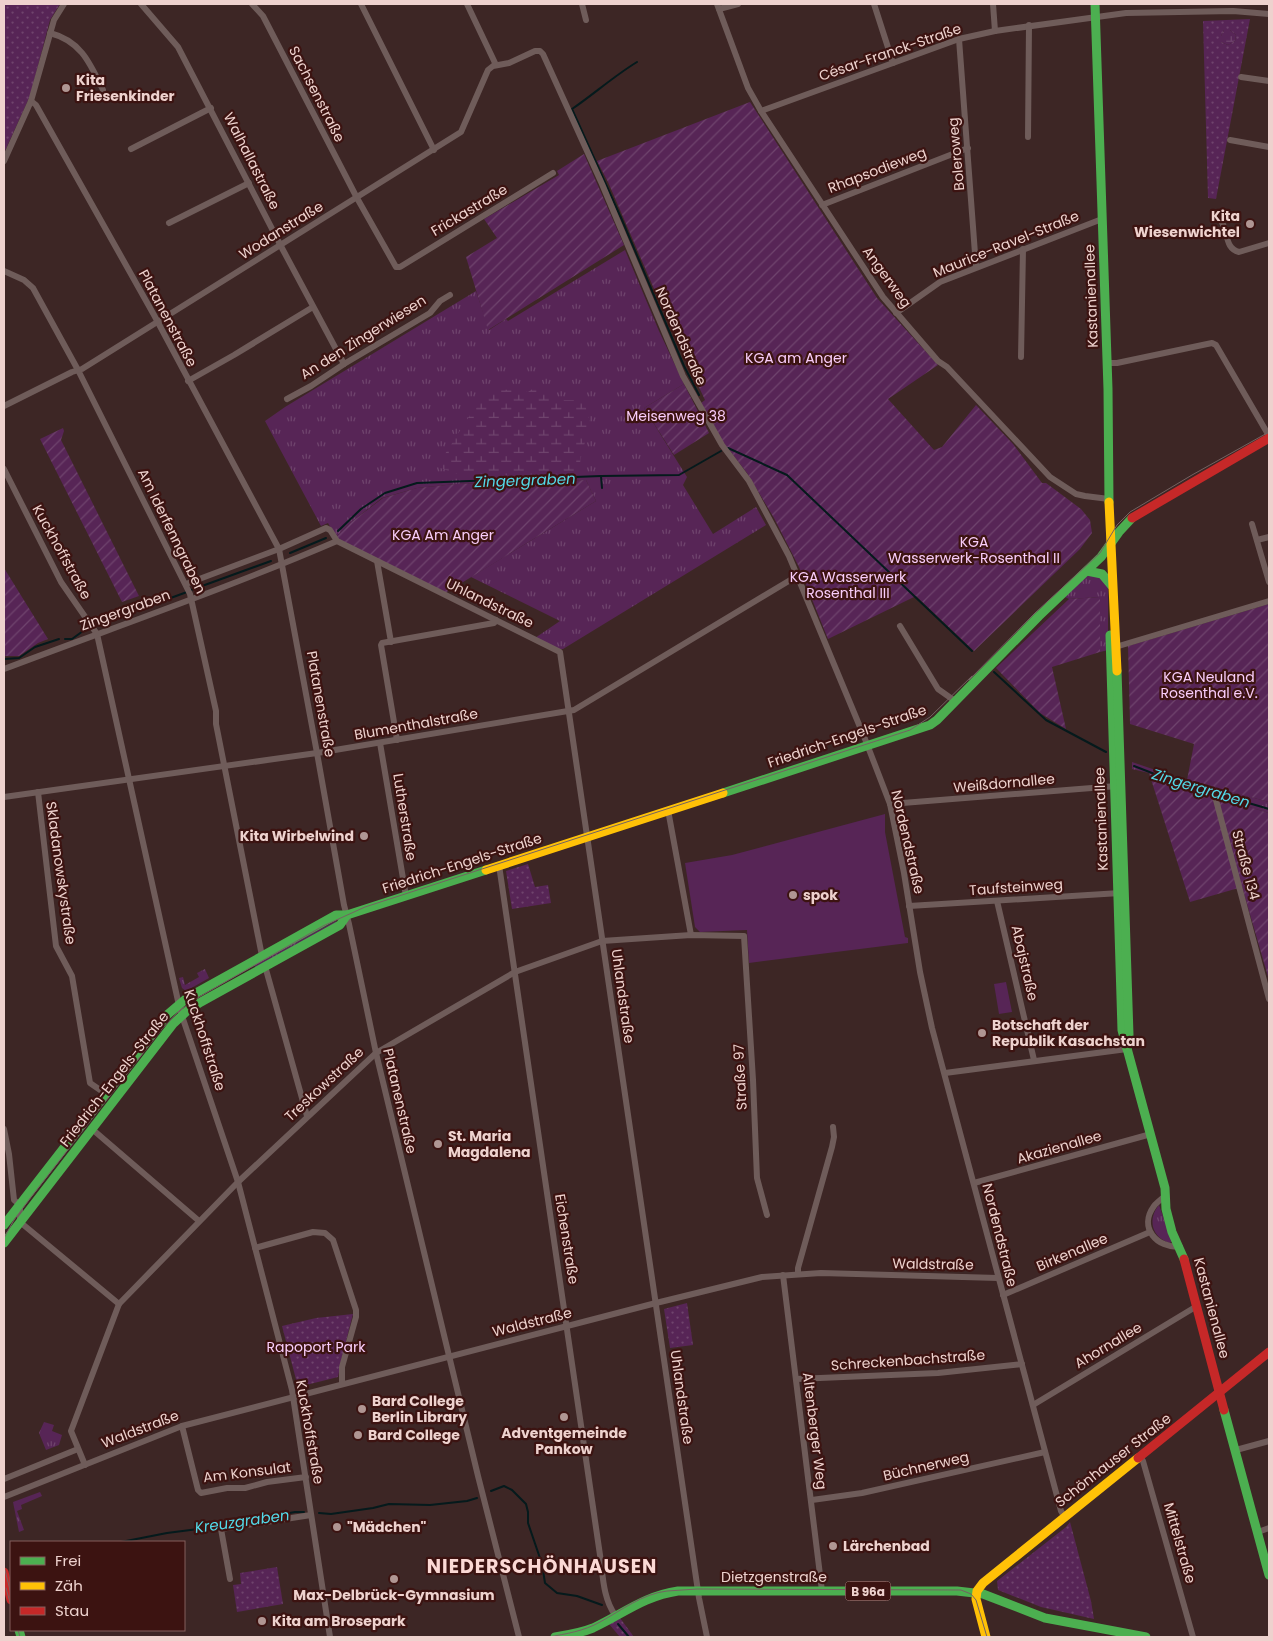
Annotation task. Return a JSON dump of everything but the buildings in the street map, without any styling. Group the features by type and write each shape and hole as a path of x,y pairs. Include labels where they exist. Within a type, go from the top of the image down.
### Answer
{"main road":[{"name":"Kastanienallee","path":"1095,4 1113,587 1113,648 1121,892 1122,1030 1151,1134 1166,1196 1166,1209 1172,1232 1180,1248 1197,1306 1269,1575"},
{"name":"Friedrich-Engels-Straße","path":"4,1225 167,1015 178,1004 336,915 347,915 932,724 1039,616 1101,557 1124,527 1137,514 1269,437"},
{"path":"1087,571 1101,572 1113,587"},
{"name":"Friedrich-Engels-Straße","path":"4,1243 173,1024 201,1002 340,925 347,915"},
{"name":"Schönhauser Straße","path":"977,1593 992,1574 1269,1352"},
{"path":"4,1572 10,1596"},
{"name":"Dietzgenstraße","path":"555,1637 589,1629 640,1601 658,1594 698,1591 957,1591 977,1593 1045,1618 1146,1637"},
{"path":"977,1593 976,1599 986,1637"}],"street":[{"path":"4,161 31,101 54,20 64,4"},
{"name":"Walhallastraße","path":"141,4 178,47 344,364"},
{"name":"Sachsenstraße","path":"252,4 263,16 356,198 397,267"},
{"path":"361,4 434,150"},
{"path":"467,4 496,65"},
{"path":"582,4 586,20"},
{"path":"718,7 738,4"},
{"path":"874,4 893,63"},
{"path":"993,4 996,31"},
{"name":"Angerweg","path":"718,7 748,88 761,111 883,297 938,361 947,366 1050,477 1076,494 1109,499"},
{"name":"César-Franck-Straße","path":"761,111 959,39 996,31 1126,13 1242,11 1269,14"},
{"path":"1028,137 1029,25"},
{"path":"50,33 62,37 76,46 92,68 103,90"},
{"name":"Boleroweg","path":"959,39 976,267"},
{"name":"Nordendstraße","path":"496,65 509,63 535,51 540,51 543,54 602,184 683,376 722,445 749,481 789,556 868,745 890,804 910,906 920,972 998,1278 1061,1512 1064,1516"},
{"name":"Wodanstraße","path":"4,406 82,369 461,132 488,70 496,65"},
{"path":"1242,77 1269,82"},
{"name":"Platanenstraße","path":"31,101 36,105 156,321 279,549"},
{"path":"131,149 211,108"},
{"path":"1230,140 1269,147"},
{"name":"Rhapsodieweg","path":"822,205 968,148"},
{"name":"Frickastraße","path":"397,267 554,173"},
{"path":"169,223 249,183"},
{"name":"Maurice-Ravel-Straße","path":"896,313 940,282 1102,219"},
{"path":"1221,221 1225,226 1228,244 1236,252 1269,243"},
{"path":"1021,357 1023,249"},
{"name":"Am Iderfenngraben","path":"4,271 24,280 33,288 78,370 189,591 216,711 216,724 224,767 262,956"},
{"name":"An den Zingerwiesen","path":"287,399 430,313 440,301 450,295"},
{"path":"188,381 313,307"},
{"name":"Friedrich-Engels-Straße","path":"1107,363 1117,363 1212,343 1216,345 1269,437"},
{"name":"Kuckhoffstraße","path":"4,469 61,582 97,634 178,1004 238,1182 293,1397 330,1637"},
{"path":"1252,524 1269,582"},
{"name":"Zingergraben","path":"4,668 97,634 189,591 279,549 326,528 330,530 336,540 283,564 189,591"},
{"path":"1257,540 1269,536"},
{"name":"Uhlandstraße","path":"336,540 560,652 698,1591 707,1637"},
{"path":"279,549 283,564"},
{"path":"377,561 391,642"},
{"name":"Platanenstraße","path":"283,564 344,905 376,1052 519,1637"},
{"name":"Blumenthalstraße","path":"4,797 317,753 574,710 797,576"},
{"path":"1113,648 1269,601"},
{"path":"397,740 382,643 494,623 496,620"},
{"path":"900,626 940,691 955,701"},
{"name":"Lutherstraße","path":"380,743 406,896"},
{"name":"Weißdornallee","path":"890,804 1117,786"},
{"name":"Skladanowskystraße","path":"38,792 56,946 72,976 90,1083 106,1094"},
{"name":"Straße 134","path":"1216,800 1269,996"},
{"path":"668,810 691,935"},
{"name":"Eichenstraße","path":"499,865 606,1596 610,1607 616,1615"},
{"name":"Taufsteinweg","path":"910,906 1121,892"},
{"name":"Abajstraße","path":"998,901 1034,1060"},
{"name":"Treskowstraße","path":"78,1449 71,1431 119,1304 238,1182 376,1052 515,972 602,941 691,935 744,936"},
{"name":"Straße 97","path":"744,936 757,1178 767,1215"},
{"path":"265,966 307,1116"},
{"path":"945,1073 1127,1049"},
{"path":"798,1274 798,1268 832,1147 833,1127"},
{"path":"4,1129 14,1200 20,1205 20,1222 119,1304"},
{"path":"92,1129 199,1221"},
{"name":"Akazienallee","path":"974,1183 1151,1134"},
{"path":"1166,1196 1155,1204 1151,1211 1148,1219 1150,1232 1163,1245 1171,1248 1180,1248"},
{"path":"255,1248 317,1232 325,1233 333,1240 356,1310 356,1317 342,1367 342,1384"},
{"name":"Birkenallee","path":"1003,1295 1150,1232"},
{"name":"Waldstraße","path":"4,1497 182,1426 762,1277 798,1274 998,1278"},
{"name":"Altenberger Weg","path":"783,1275 822,1591"},
{"name":"Ahornallee","path":"1033,1405 1197,1306"},
{"name":"Schreckenbachstraße","path":"796,1379 938,1373 1022,1364"},
{"name":"Am Konsulat","path":"182,1426 198,1490 201,1493 227,1488 245,1488 267,1482 306,1477"},
{"path":"1236,1450 1269,1441"},
{"path":"4,1479 78,1449 85,1465"},
{"name":"Büchnerweg","path":"812,1500 867,1492 1045,1452"},
{"name":"Mittelstraße","path":"1140,1456 1193,1637"},
{"path":"230,1579 221,1529 311,1515"},
{"path":"1258,1532 1269,1528"}],"green space":[{"path":"4,4 60,4 50,20 30,96 4,153"},
{"path":"1250,19 1216,199 1208,198 1203,21","holes":["1224,30 1230,30 1236,35 1235,41 1228,45 1221,42 1221,36"]},
{"path":"1224,30 1230,30 1236,35 1235,41 1228,45 1221,42"},
{"name":"KGA am Anger","path":"750,102 877,298 938,365 888,399 934,450 942,447 976,405 1013,444 1042,483 1046,483 1081,509 1090,520 1092,533 1080,549 974,651 916,596 828,639 799,567 774,518 747,473 723,442 701,403 705,400 597,161"},
{"path":"584,154 624,245 488,330 466,257 497,238 484,219 559,175 557,171"},
{"path":"625,250 659,331 684,384 644,408 687,477 683,485 713,534 756,507 766,525 563,649 535,638 560,621 471,577 596,501 586,480 456,484 417,488 382,498 350,523 336,537 328,523 321,526 265,421 476,291 489,330 506,319 508,321"},
{"name":"Meisenweg 38","path":"684,384 709,433 674,455 644,408"},
{"path":"538,388 557,400 578,400 584,403 589,416 589,425 580,460 581,473 464,476 440,468 438,465 470,415 489,393 504,390 528,392"},
{"path":"63,428 61,440 139,596 122,602 40,439"},
{"name":"KGA Am Anger","path":"586,480 596,501 445,593 338,540 336,537 350,523 383,498 417,488 456,484"},
{"path":"4,568 48,639 38,643 19,656 4,656"},
{"path":"1097,573 1108,585 1108,650 1100,652 1100,597 1069,599 1065,597 1084,576"},
{"path":"1100,597 1100,652 1052,667 1066,729 1040,713 996,668 1069,599"},
{"name":"KGA Neuland Rosenthal e.V.","path":"1269,604 1269,802 1187,780 1194,744 1130,724 1128,646"},
{"path":"1132,762 1173,776 1269,802 1269,813 1170,783 1149,773 1132,769"},
{"path":"1149,773 1170,783 1269,813 1269,980 1242,887 1190,902"},
{"name":"spok","path":"885,814 885,832 905,937 908,938 908,943 749,963 747,930 700,932 695,927 685,863 732,855"},
{"path":"528,864 535,887 548,885 551,903 512,909 506,871"},
{"path":"336,921 337,923 256,968 253,963"},
{"path":"205,969 209,978 186,991 182,988 179,978 183,977 185,985 199,977 197,973"},
{"path":"1006,982 1012,1012 999,1014 994,984"},
{"path":"1159,1205 1172,1241 1170,1243 1159,1237 1153,1227 1153,1216"},
{"path":"687,1303 693,1345 670,1348 664,1309"},
{"name":"Rapoport Park","path":"353,1314 338,1377 298,1387 282,1326 316,1318"},
{"path":"44,1422 54,1425 52,1431 62,1435 59,1445 46,1450 39,1433"},
{"path":"40,1492 42,1496 21,1505 22,1509 17,1511 24,1530 19,1532 13,1502"},
{"path":"1070,1522 1094,1619 1041,1607 998,1590 997,1581"},
{"path":"277,1567 283,1604 237,1612 233,1585 241,1584 240,1573"},
{"path":"620,1618 634,1637 620,1637 609,1624"}],"waterway":[{"path":"637,62 572,109 684,366 699,395"},
{"name":"Zingergraben","path":"728,448 787,475 972,651"},
{"name":"Zingergraben","path":"338,531 361,509 385,493 417,483 679,475 721,451"},
{"path":"601,476 602,488"},
{"name":"Zingergraben","path":"290,553 326,538"},
{"name":"Zingergraben","path":"191,590 271,561"},
{"name":"Zingergraben","path":"101,622 133,606 146,607 187,592"},
{"name":"Zingergraben","path":"65,639 72,639 83,631"},
{"name":"Zingergraben","path":"4,659 19,658 35,647 59,639"},
{"name":"Zingergraben","path":"994,672 1046,720 1106,752"},
{"name":"Zingergraben","path":"1134,766 1170,780 1269,809"},
{"name":"Kreuzgraben","path":"491,1491 504,1486 512,1490 526,1504 528,1523 542,1564 545,1583 557,1593 577,1596 602,1605"},
{"name":"Kreuzgraben","path":"319,1513 331,1514 389,1504 430,1505 477,1498"},
{"name":"Kreuzgraben","path":"126,1541 206,1528 230,1521 304,1512"},
{"name":"Kreuzgraben","path":"618,1624 629,1637"}],"tram line":[{"path":"969,680 1035,613 1100,553 1117,525 1130,512 1269,432"},
{"path":"4,1238 14,1220 31,1197 161,1030 180,1010 199,997 323,926 365,907 910,730 930,717 972,676"},
{"path":"4,1566 10,1590"},
{"path":"6,1588 10,1602"},
{"path":"548,1637 588,1628 649,1595 667,1591 697,1589 961,1590 971,1594 976,1600 987,1637"},
{"path":"18,1631 20,1637"}],"traffic: fast":[{"path":"1095,4 1108,389 1109,502"},
{"path":"723,793 930,725 1101,557 1132,518"},
{"path":"1087,571 1102,574 1112,586"},
{"path":"1110,635 1122,1030 1165,1188 1166,1209 1172,1232 1184,1259"},
{"path":"1117,671 1129,1035 1127,1049"},
{"path":"4,1225 167,1015 187,998 336,915 347,915 486,870"},
{"path":"4,1243 173,1024 187,1011 201,1002 340,925 347,915"},
{"path":"1224,1410 1269,1575"},
{"path":"555,1637 588,1630 644,1601 678,1591 957,1591 983,1594 1045,1618 1146,1637"},
{"path":"19,1631 21,1637"}],"traffic: slow":[{"path":"1109,502 1117,671"},
{"path":"486,870 723,793"},
{"path":"986,1637 976,1599 977,1591 983,1583 1138,1458"}],"traffic: jam":[{"path":"1132,518 1269,438"},
{"path":"1184,1259 1224,1410"},
{"path":"1138,1458 1269,1352"},
{"path":"4,1572 10,1596"}],"place":[{"name":"Kita Friesenkinder","path":"66,88"},
{"name":"Kita Wiesenwichtel","path":"1250,224"},
{"name":"Kita Wirbelwind","path":"364,836"},
{"name":"spok","path":"793,895"},
{"name":"Botschaft der Republik Kasachstan","path":"982,1033"},
{"name":"St. Maria Magdalena","path":"438,1144"},
{"name":"Bard College Berlin Library","path":"362,1409"},
{"name":"Adventgemeinde Pankow","path":"564,1417"},
{"name":"Bard College","path":"358,1435"},
{"name":"\"Mädchen\"","path":"337,1527"},
{"name":"Lärchenbad","path":"833,1546"},
{"name":"Max-Delbrück-Gymnasium","path":"394,1579"},
{"name":"Kita am Brosepark","path":"262,1621"}],"district":[{"name":"NIEDERSCHÖNHAUSEN","path":"542,1566"}],"park label":[{"name":"KGA Wasserwerk-Rosenthal II","path":"974,550"},
{"name":"KGA Wasserwerk Rosenthal III","path":"848,586"}]}
